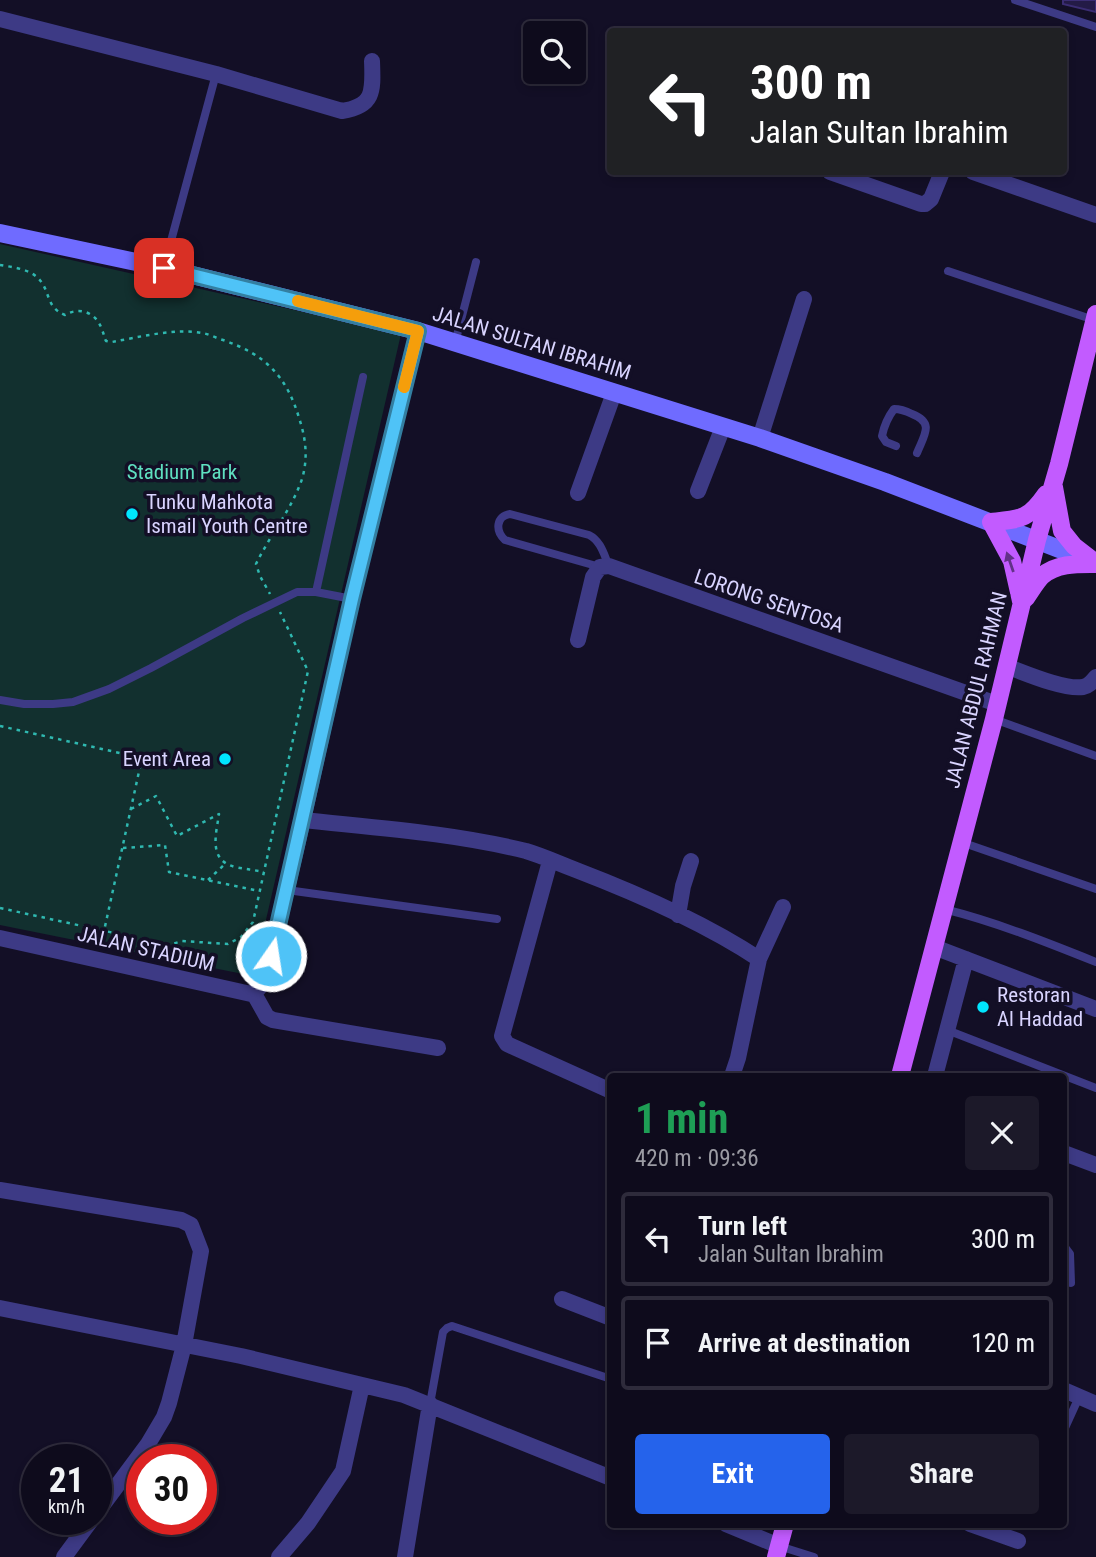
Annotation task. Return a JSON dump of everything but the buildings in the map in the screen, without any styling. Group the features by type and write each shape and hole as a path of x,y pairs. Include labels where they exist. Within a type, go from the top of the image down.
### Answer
{"main road":[{"name":"JALAN ABDUL RAHMAN","path":"901,1073 1095,317"},
{"path":"1021,604 1012,561 991,522 1025,517 1054,483"},
{"path":"1054,483 1062,531 1074,546 1096,564"},
{"path":"1021,604 1043,575 1070,564 1096,564"},
{"path":"778,1551 784,1528"}],"street":[{"path":"0,19 216,74 342,111 355,109 369,98 373,83 372,61"},
{"path":"839,175 925,204 931,199 941,175"},
{"path":"982,175 1096,215"},
{"name":"JALAN SULTAN IBRAHIM","path":"0,233 164,268 418,331 760,438 885,482 1096,564"},
{"path":"760,438 804,299"},
{"path":"418,331 352,599 266,978 253,992 267,1017 273,1020 438,1048"},
{"path":"578,493 614,393"},
{"path":"698,491 723,427"},
{"path":"578,640 593,577 605,567"},
{"name":"LORONG SENTOSA","path":"605,567 995,712"},
{"path":"1006,666 1067,687 1090,685 1096,677"},
{"path":"303,820 424,833 530,852 612,884 741,947 759,959"},
{"path":"550,860 502,1036 507,1044 607,1089"},
{"path":"678,915 691,861"},
{"path":"733,1073 759,959 783,907"},
{"name":"JALAN STADIUM","path":"0,938 251,994 253,992"},
{"path":"934,947 1096,1009"},
{"path":"936,1073 967,959"},
{"path":"1067,1154 1096,1165"},
{"path":"0,1190 181,1220 191,1226 201,1251 184,1345 164,1417 148,1444 112,1492"},
{"path":"562,1299 607,1316"},
{"path":"0,1308 184,1345 404,1395 607,1476"},
{"path":"279,1557 308,1523 342,1471 362,1385"},
{"path":"1072,1393 1096,1404"},
{"path":"405,1557 430,1404"},
{"path":"734,1528 778,1551"},
{"path":"981,1528 1018,1541"},
{"path":"64,1557 80,1535"}],"lane":[{"path":"1016,0 1096,27"},
{"path":"164,268 216,74"},
{"path":"455,343 476,262"},
{"path":"948,271 1095,317"},
{"path":"316,592 363,377"},
{"path":"896,446 886,442 882,436 884,425 894,409 899,408 921,417 926,422 927,428 917,453"},
{"path":"510,514 589,535 599,544 605,567 505,540 497,531 501,518 510,514"},
{"path":"0,700 24,704 73,702 151,668 297,592 316,592 352,599"},
{"path":"995,712 1096,756"},
{"path":"961,842 1096,889"},
{"path":"287,890 497,919"},
{"path":"944,909 1026,933 1096,962"},
{"path":"947,1030 1057,1073"},
{"path":"1067,1077 1096,1088"},
{"path":"1067,1250 1070,1254 1072,1283"},
{"path":"430,1404 443,1332 452,1326 607,1379"},
{"path":"1067,1416 1072,1393"},
{"path":"778,1551 814,1557"}],"path":[{"path":"0,265 37,277 56,312 65,315 80,311 94,316 106,341 173,332 202,333 254,353 272,367 288,388 305,437 303,477 257,564 260,576 308,671 253,922 241,937 228,944 183,941 169,945 0,908"},
{"path":"0,726 142,758 104,931"},
{"path":"131,810 156,796 177,836 219,814 215,842 217,852 225,864 264,872"},
{"path":"122,848 164,845 169,872 260,891"},
{"path":"208,880 225,864"}],"green space":[{"name":"Stadium Park","path":"0,244 401,334 253,976 0,925"}],"slow traffic":[{"path":"298,301 418,331 404,387"}],"place":[{"name":"Tunku Mahkota Ismail Youth Centre","path":"132,514"},
{"name":"Event Area","path":"225,759"},
{"name":"Restoran Al Haddad","path":"983,1007"}],"route":[{"path":"164,268 418,331 352,599 271,956"}]}
